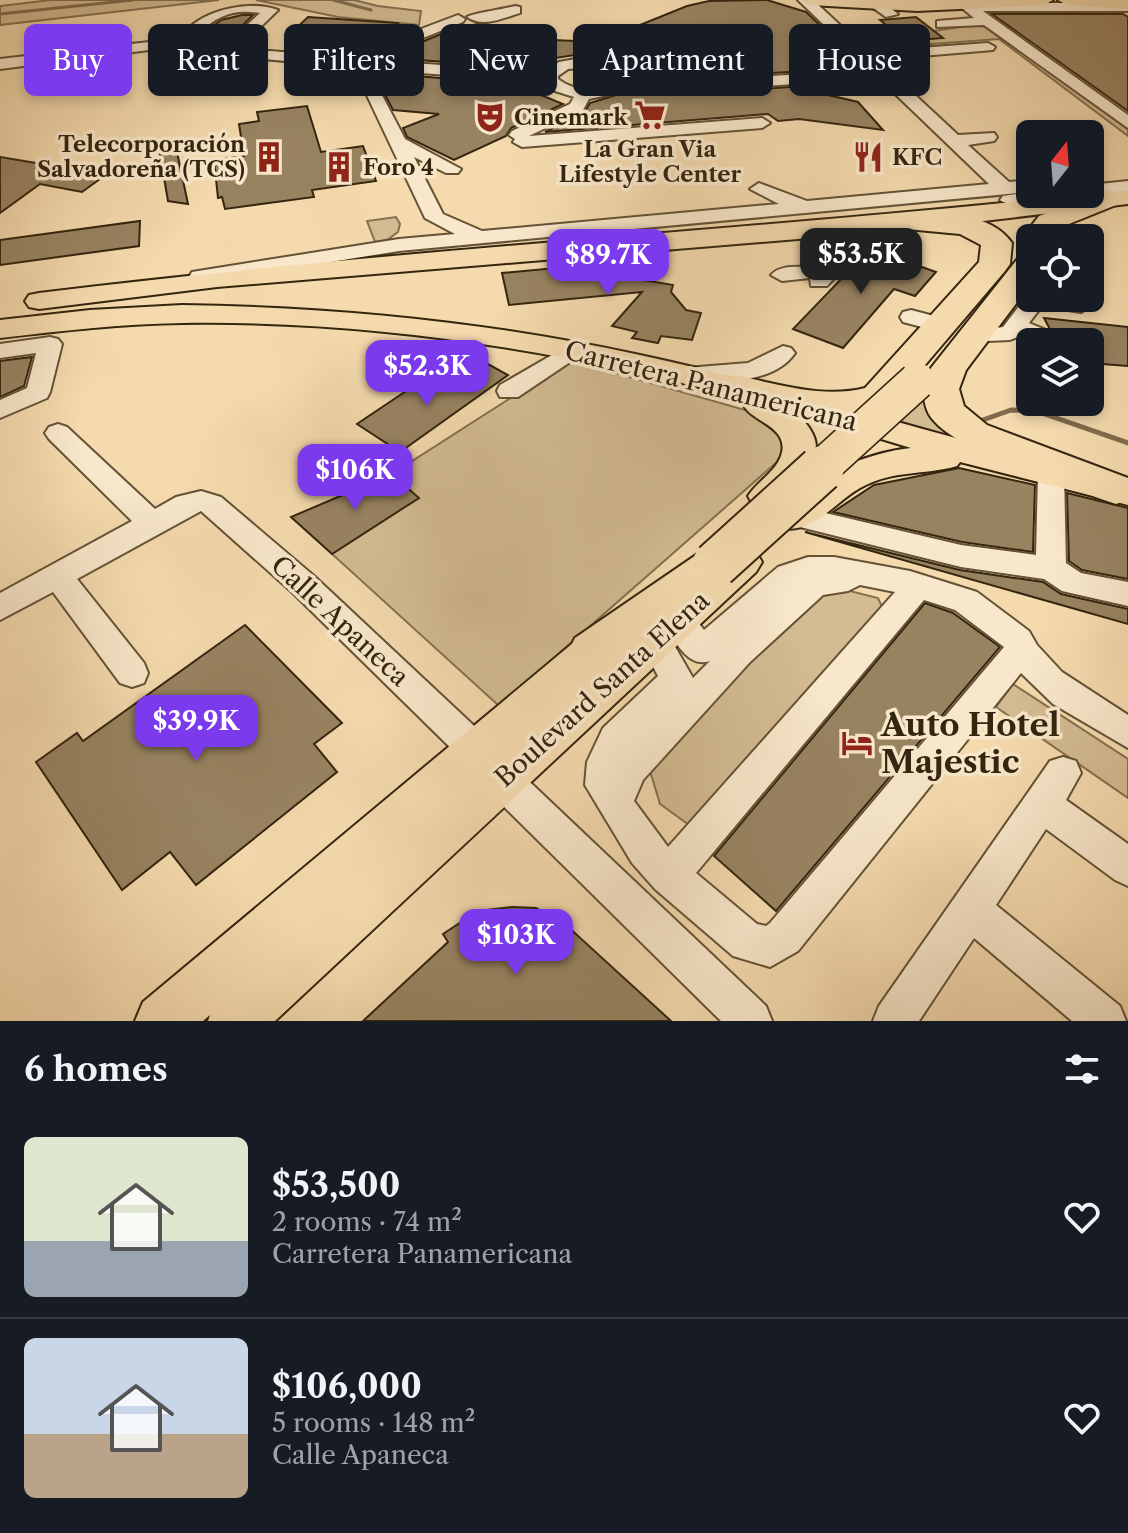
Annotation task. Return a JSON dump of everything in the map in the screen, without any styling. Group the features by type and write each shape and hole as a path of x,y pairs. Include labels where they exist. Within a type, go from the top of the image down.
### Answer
{"highway":[{"path":"1060,216 1115,187"},
{"path":"727,385 820,405 853,405 878,397 994,264 997,243 982,231 906,222"},
{"path":"942,326 1016,263"},
{"path":"592,652 715,565 917,381 1016,267"},
{"path":"942,326 954,360 942,383 942,401 954,421 982,437 1122,490"}],"main road":[{"path":"808,0 884,9 941,9 964,4 1044,0"},
{"path":"855,0 941,9"},
{"path":"1067,0 1126,6"},
{"path":"1094,0 1126,6"},
{"name":"Carretera Panamericana","path":"5,324 139,287 906,222 1115,187"},
{"path":"452,259 399,272 374,283 367,292 369,301 390,312 490,332 549,356"},
{"name":"Carretera Panamericana","path":"5,324 184,314 279,317 498,339 549,356 727,385 1015,465 1122,490"},
{"name":"Boulevard Santa Elena","path":"235,1021 488,764 592,652 793,469 800,452 798,436 790,423 727,385"},
{"name":"Boulevard Santa Elena","path":"162,1021 488,764 667,630 796,516 856,474 891,461 955,458 1015,465"}],"street":[{"path":"808,0 832,24"},
{"path":"964,4 1126,6"},
{"path":"964,4 1128,123"},
{"path":"201,24 217,10 230,6 271,10 256,24"},
{"path":"941,9 987,21"},
{"path":"424,41 460,13 490,18 515,10"},
{"path":"0,64 148,46"},
{"path":"930,51 988,47"},
{"path":"372,96 435,218 458,230 487,236"},
{"path":"582,96 577,107 514,137 518,144 762,123"},
{"path":"905,96 1004,188"},
{"path":"951,136 983,133"},
{"path":"398,142 452,169"},
{"name":"Carretera Panamericana","path":"139,287 399,245 1016,187"},
{"path":"759,189 807,208"},
{"path":"537,231 595,205"},
{"path":"452,259 526,245 1060,216"},
{"path":"399,245 422,237 435,218"},
{"path":"819,280 849,251"},
{"path":"942,326 1010,333 1026,312"},
{"path":"1016,326 1021,328"},
{"path":"0,351 50,344"},
{"path":"38,367 50,344"},
{"path":"0,410 38,392 50,344"},
{"path":"686,376 759,367 776,360 783,353"},
{"path":"509,391 549,356"},
{"path":"0,608 151,522 58,433"},
{"path":"1051,474 1051,568"},
{"name":"Calle Apaneca","path":"151,522 186,504 201,501 211,504 303,584 751,1021"},
{"path":"796,516 961,556 1051,568 1073,583 1128,594"},
{"path":"667,630 701,651 789,575 808,568 834,568 914,584 966,601 1018,640 1057,688 1128,733"},
{"path":"58,576 132,673"},
{"path":"616,802 629,770 644,751 739,653 814,585 857,578 914,584"},
{"path":"669,875 914,584"},
{"path":"667,630 677,679 615,739 605,762 603,785 645,850 669,875 747,942 770,947 784,937 1022,648"},
{"path":"894,1021 1053,789 1128,867"},
{"path":"971,910 1105,1021"}],"shaded area":[{"path":"51,0 219,0 0,25 0,6"},
{"path":"256,0 354,0 421,11 419,24 338,17"},
{"path":"987,23 1128,128 1128,136 999,39 930,44 930,37 942,38 934,31"},
{"path":"396,217 400,224 398,232 387,240 375,242 367,221"},
{"path":"570,360 776,419 785,455 499,706 332,554 418,498 392,474"},
{"path":"935,375 965,440 892,422"},
{"path":"822,584 878,598 884,611 689,825 660,804 644,751"},
{"path":"1013,684 1128,759 1128,798 996,707"}],"building":[{"path":"767,0 806,12 819,24 789,24 789,72 773,73 773,24 642,24 687,6 709,1"},
{"path":"992,14 1123,14 1128,17 1128,111"},
{"path":"253,15 244,24 216,24 221,20"},
{"path":"308,17 398,23 397,24 301,24"},
{"path":"916,17 925,24 885,24 880,20"},
{"path":"930,28 943,38 930,39"},
{"path":"440,35 440,62 424,60 424,41"},
{"path":"557,40 573,41 573,55 557,58"},
{"name":"Cinemark","path":"424,77 440,78 440,96 543,96 563,104 511,128 506,136 454,160 407,137 403,128 439,114 393,110 386,96 424,96"},
{"path":"789,87 789,96 832,96 858,102 883,130 799,119 778,121 768,114 545,132 584,113 590,103 613,96 773,96 773,88"},
{"name":"Telecorporación Salvadoreña (TCS)","path":"307,106 321,152 363,146 376,181 312,190 314,197 225,209 222,197 218,198 214,160 244,156 239,124 259,121 257,112"},
{"path":"177,152 188,204 168,201 160,154"},
{"path":"0,157 104,176 82,192 40,184 0,213"},
{"path":"140,221 139,246 0,265 0,240"},
{"path":"877,251 936,272 915,296 894,289 843,348 793,329 848,272 845,271 861,253"},
{"path":"620,262 626,277 673,285 671,292 686,310 701,313 692,340 661,336 658,343 632,338 637,332 612,326 642,292 509,305 502,273"},
{"path":"1044,318 1128,327 1128,366 1104,364 1104,328 1049,328"},
{"path":"32,357 24,386 0,397 0,361"},
{"path":"486,363 508,375 400,452 357,424 421,381 447,390"},
{"path":"959,468 1035,485 1033,552 962,542 833,512 874,485"},
{"path":"392,474 419,498 332,554 291,517"},
{"path":"1067,493 1128,508 1128,579 1082,570 1069,561"},
{"path":"805,532 960,570 1043,582 1061,594 1128,609 1128,624"},
{"name":"Auto Hotel Majestic","path":"925,603 953,613 1000,647 776,911 714,856"},
{"path":"245,625 342,723 314,744 337,772 196,885 170,852 122,890 36,762 77,733 83,741"},
{"path":"536,908 565,924 671,1021 363,1021 448,942 443,934 478,911"}],"waterway":[{"path":"0,14 133,0"},
{"path":"333,0 371,10"},
{"path":"980,421 1011,410 1036,411 1128,443"}],"place":[{"name":"La Gran Via Lifestyle Center","path":"650,115"},
{"name":"Cinemark","path":"490,117"},
{"name":"Telecorporación Salvadoreña (TCS)","path":"269,157"},
{"name":"KFC","path":"868,157"},
{"name":"Foro 4","path":"339,167"},
{"name":"Auto Hotel Majestic","path":"857,743"}]}
